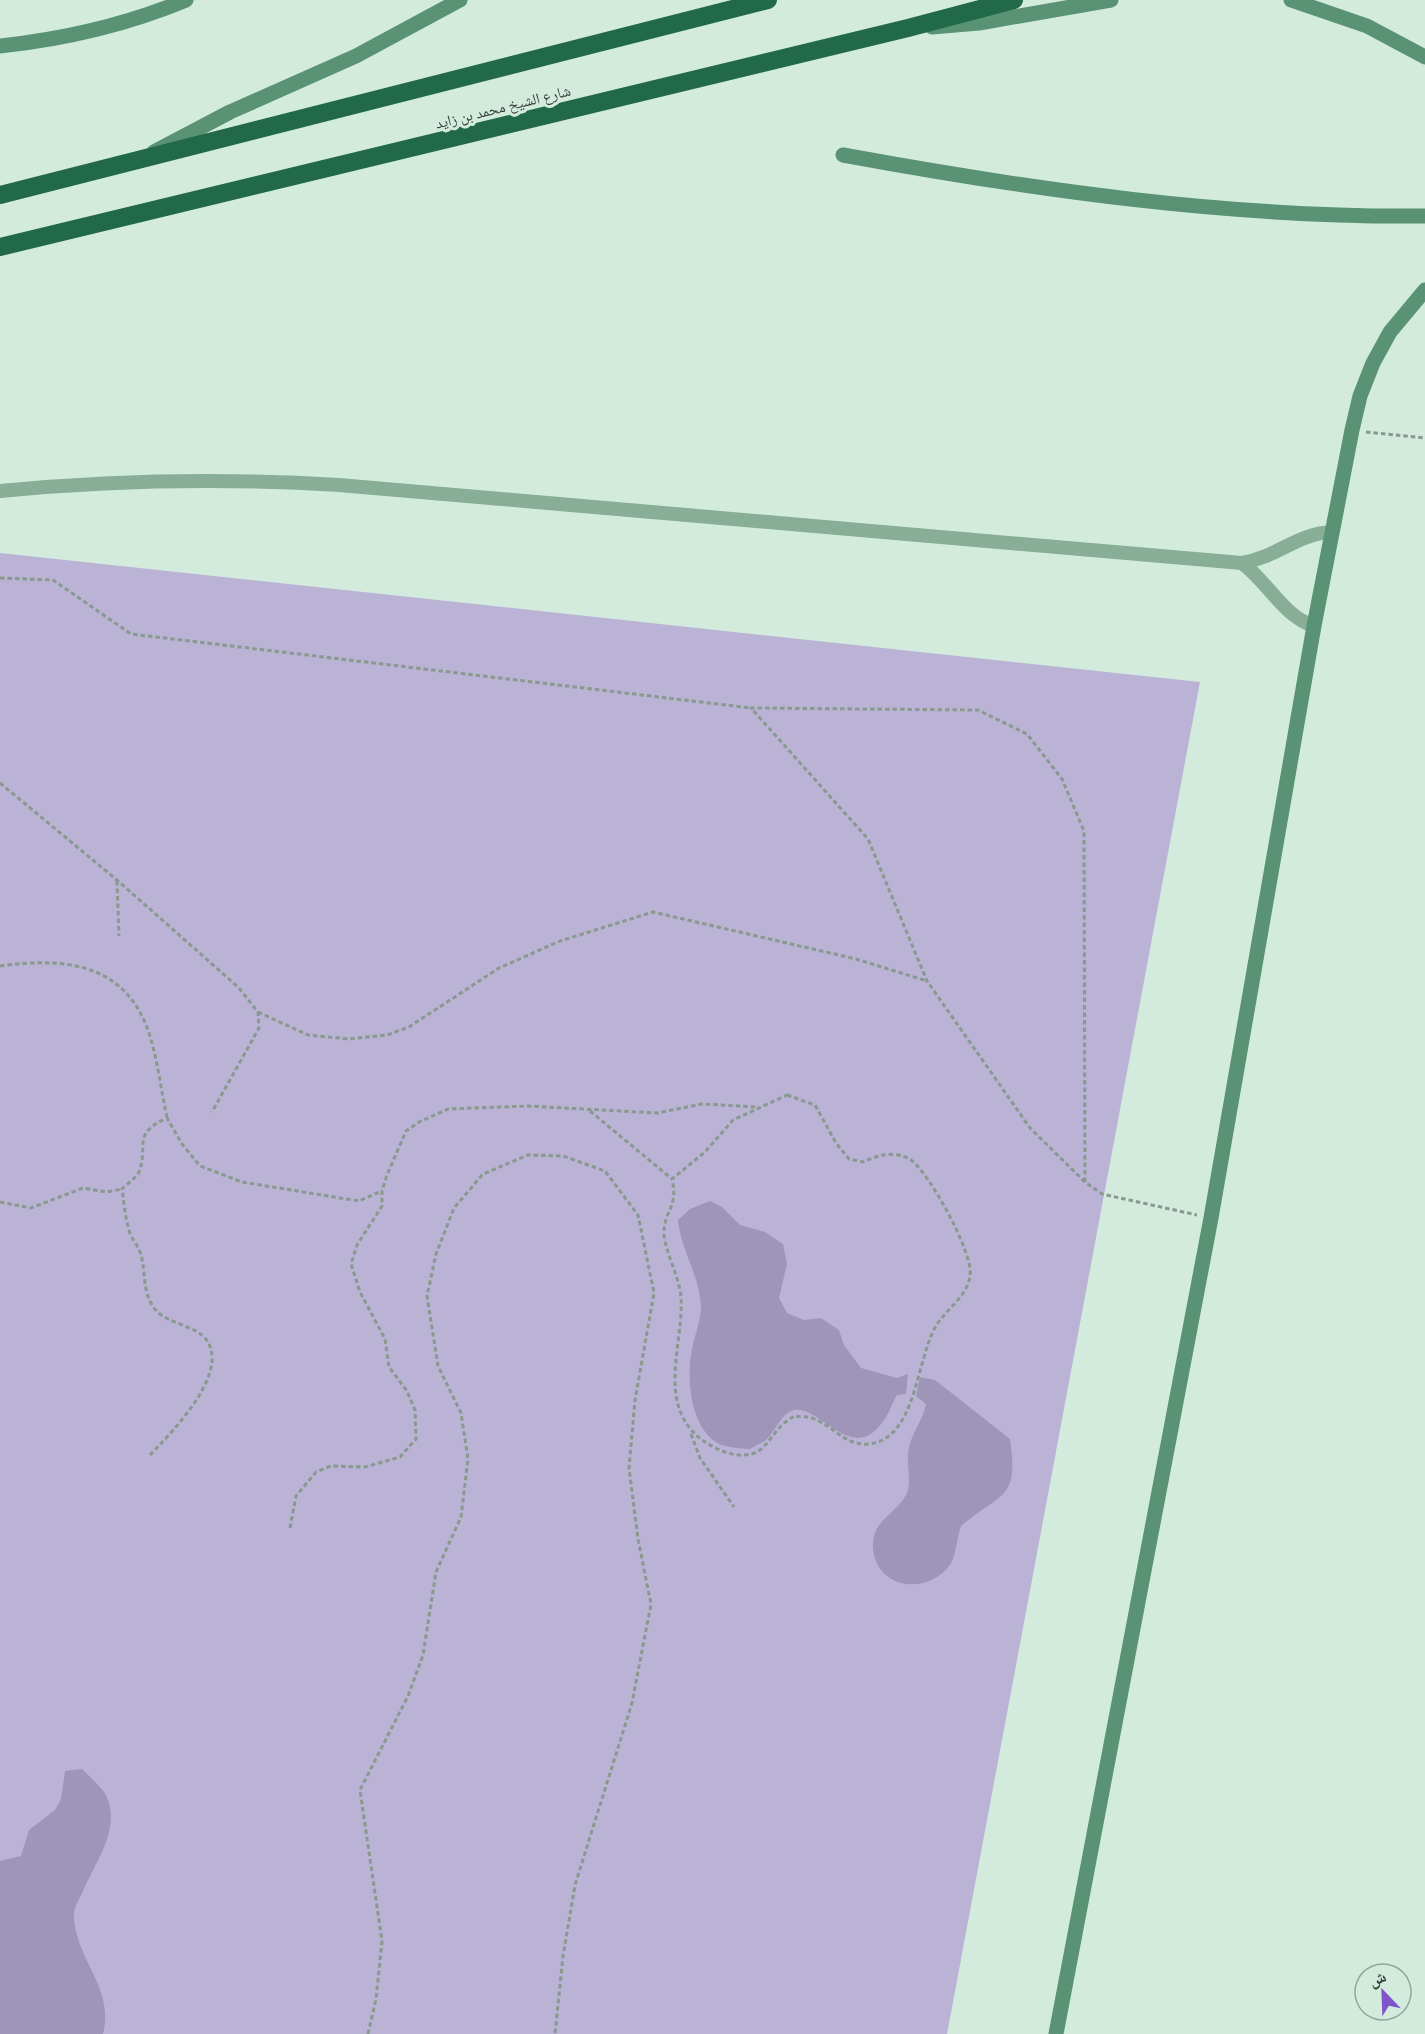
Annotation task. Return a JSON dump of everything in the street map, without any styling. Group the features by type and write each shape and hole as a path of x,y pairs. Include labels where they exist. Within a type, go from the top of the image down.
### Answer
{"highway":[{"path":"0,195 768,0"},
{"name":"شارع الشيخ محمد بن زايد","path":"0,247 908,28 1014,0"}],"street":[{"path":"0,46 47,41 100,29 153,14 186,0"},
{"path":"143,159 230,112 356,56 460,0"},
{"path":"908,28 980,23 1111,0"},
{"path":"1291,0 1366,26 1425,57"},
{"path":"843,155 986,180 1130,198 1423,219"},
{"path":"1056,2034 1211,1218 1314,626 1352,430 1360,396 1373,363 1390,332 1425,290"},
{"path":"0,491 115,481 190,479 297,482 1242,563 1271,556 1307,536 1331,532"},
{"path":"1242,563 1266,584 1292,616 1314,626"}],"path":[{"path":"1352,430 1425,438"},
{"path":"0,578 53,580 131,634 751,708 978,711 1027,734 1062,779 1084,831 1085,1182"},
{"path":"751,708 868,839 927,981 1030,1128 1085,1182 1102,1194 1211,1218"},
{"path":"0,783 117,880 238,987 258,1012 308,1035 349,1039 387,1035 409,1027 499,968 560,941 654,912 856,959 927,981"},
{"path":"117,880 118,936"},
{"path":"0,966 34,961 71,963 94,970 117,982 137,1007 150,1035 167,1118 182,1144 200,1166 242,1182 359,1201 382,1191"},
{"path":"212,1112 259,1028 258,1012"},
{"path":"672,1179 705,1152 733,1120 787,1095 815,1105 836,1143 849,1159 863,1162 876,1156 892,1154 911,1161 939,1199 966,1252 970,1276 956,1304 935,1326 921,1359 907,1414 886,1438 868,1444 846,1441 813,1418 794,1416 780,1426 769,1442 752,1454 734,1455 716,1449 690,1433"},
{"path":"290,1528 296,1496 316,1472 332,1466 365,1467 400,1457 416,1439 415,1410 407,1391 389,1367 385,1339 360,1292 351,1264 357,1245 382,1206 382,1191 406,1131 419,1122 448,1109 528,1106 657,1113 702,1104 759,1107"},
{"path":"588,1110 672,1179 676,1195 666,1220 664,1237 681,1297 674,1362 677,1403 700,1458 734,1507"},
{"path":"0,1202 31,1208 83,1188 107,1192 122,1189 139,1173 144,1136 156,1122 167,1118"},
{"path":"368,2034 376,2000 382,1941 360,1790 408,1696 423,1655 436,1572 461,1517 468,1459 460,1413 438,1366 427,1296 436,1254 454,1208 483,1174 528,1155 563,1156 605,1171 638,1215 654,1293 635,1400 629,1468 638,1539 651,1604 632,1703 575,1885 561,1968 555,2034"},
{"path":"122,1189 129,1232 141,1254 146,1295 155,1310 203,1336 210,1348 210,1368 201,1395 177,1427 150,1455"}],"shaded area":[{"path":"0,553 1200,682 947,2034 0,2034"},
{"path":"710,1201 722,1207 740,1225 765,1232 783,1244 787,1264 779,1298 787,1313 804,1320 821,1318 839,1330 844,1345 861,1368 897,1378 908,1374 906,1394 897,1395 886,1417 872,1433 861,1438 849,1436 816,1416 795,1410 782,1418 766,1440 750,1449 722,1445 706,1433 696,1413 690,1389 690,1366 701,1309 700,1298 678,1220 690,1209"},
{"path":"920,1377 935,1380 1010,1439 1012,1474 1004,1493 961,1526 950,1565 940,1575 916,1584 903,1583 882,1572 876,1561 873,1547 876,1530 908,1491 909,1448 926,1404 916,1396"},
{"path":"82,1769 104,1792 111,1817 110,1829 101,1855 74,1913 76,1932 104,2002 103,2034 0,2034 0,1861 21,1856 29,1830 55,1810 61,1799 65,1771"}]}
